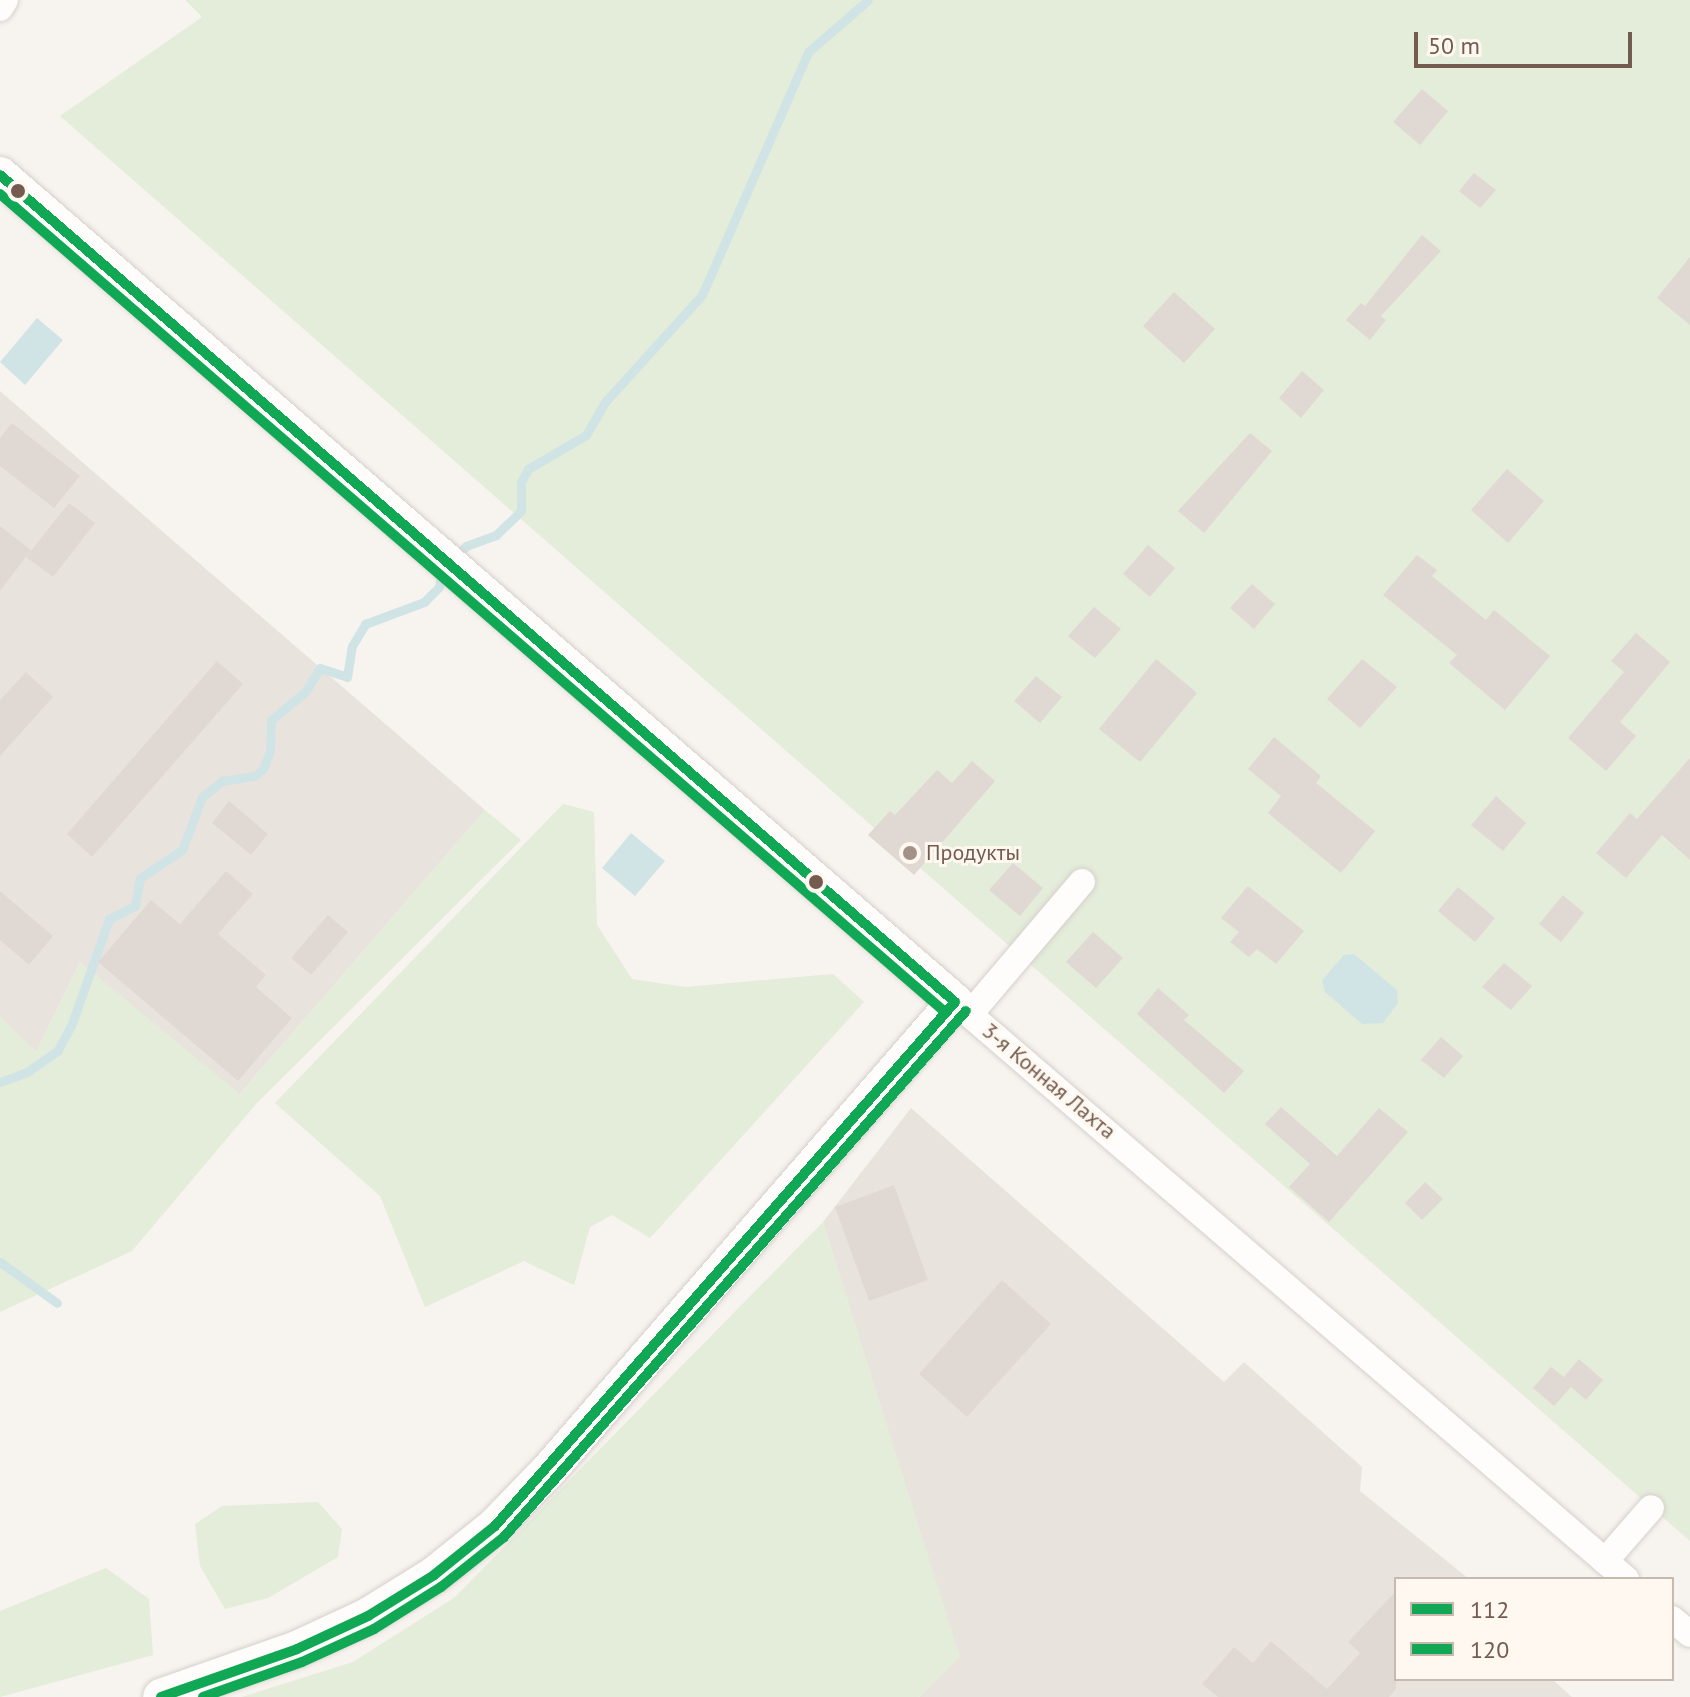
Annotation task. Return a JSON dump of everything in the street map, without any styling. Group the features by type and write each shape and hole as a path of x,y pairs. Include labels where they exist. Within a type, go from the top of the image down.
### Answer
{"main road":[{"name":"3-я Конная Лахта","path":"0,175 962,1008"},
{"path":"161,1697 297,1649 368,1616 434,1575 495,1526 549,1470 962,1008"}],"street":[{"path":"0,8 5,0"},
{"path":"962,1008 1082,882"},
{"name":"3-я Конная Лахта","path":"962,1008 1624,1577"},
{"path":"1605,1561 1651,1508"},
{"path":"1674,1621 1690,1634"}],"shaded area":[{"path":"37,318 63,340 25,385 0,362"},
{"path":"0,391 485,810 239,1095 80,962 36,1052 0,1017"},
{"path":"631,833 665,861 635,896 602,868"},
{"path":"1354,954 1397,990 1398,1003 1383,1023 1362,1024 1325,992 1322,980 1344,955"},
{"path":"911,1108 1224,1382 1244,1362 1362,1467 1360,1491 1467,1577 1394,1577 1394,1681 1554,1681 1572,1697 919,1697 959,1657 823,1222"}],"green space":[{"path":"185,0 1690,0 1690,1541 60,116 202,17"},
{"path":"563,804 594,812 597,925 632,979 685,987 833,974 864,1002 650,1238 612,1215 590,1227 574,1285 524,1261 425,1307 380,1196 275,1103"},
{"path":"485,810 521,840 256,1104 132,1251 0,1312 0,1017 36,1052 80,962 240,1094"},
{"path":"823,1222 960,1657 919,1697 242,1697 353,1662 454,1598"},
{"path":"318,1502 342,1529 338,1557 268,1598 225,1609 200,1566 195,1524 222,1506"},
{"path":"106,1568 149,1599 153,1655 0,1697 0,1611"}],"building":[{"path":"1422,89 1448,111 1420,145 1393,122"},
{"path":"1474,173 1496,190 1480,208 1459,191"},
{"path":"1422,235 1441,251 1381,316 1386,320 1370,340 1346,320 1361,303 1365,306"},
{"path":"1690,257 1690,325 1657,298"},
{"path":"1174,292 1215,329 1184,363 1143,326"},
{"path":"1302,371 1324,390 1301,418 1279,398"},
{"path":"12,423 80,476 54,508 0,466 0,438"},
{"path":"1250,433 1272,451 1204,533 1178,511"},
{"path":"1507,469 1544,501 1508,543 1471,510"},
{"path":"69,503 95,523 53,577 26,557"},
{"path":"0,526 31,550 0,591"},
{"path":"1148,545 1175,568 1150,597 1123,574"},
{"path":"1417,555 1437,570 1432,576 1486,620 1494,610 1550,656 1505,710 1449,663 1457,655 1383,595"},
{"path":"1252,584 1275,604 1254,629 1230,608"},
{"path":"1094,607 1121,629 1095,658 1068,636"},
{"path":"1636,633 1670,662 1620,722 1636,736 1606,771 1568,738 1624,672 1611,661"},
{"path":"1156,659 1197,693 1140,762 1099,729"},
{"path":"1362,659 1397,687 1360,728 1327,699"},
{"path":"217,661 243,684 92,857 67,834"},
{"path":"26,672 53,697 0,756 0,700"},
{"path":"1036,676 1062,697 1040,723 1014,701"},
{"path":"1274,737 1321,776 1316,783 1375,831 1341,873 1268,813 1281,796 1248,769"},
{"path":"1690,758 1690,860 1662,835 1626,878 1596,853 1630,813 1637,819"},
{"path":"972,761 995,781 914,875 868,835 890,811 895,815 937,770 952,783"},
{"path":"1496,796 1526,823 1503,851 1471,825"},
{"path":"229,801 268,834 251,855 212,823"},
{"path":"1013,863 1043,888 1020,916 989,890"},
{"path":"226,871 253,894 218,934 266,975 256,987 292,1018 238,1081 98,962 151,900 180,924"},
{"path":"1248,886 1304,931 1276,964 1257,949 1249,957 1230,942 1239,932 1221,918"},
{"path":"1458,887 1495,918 1475,942 1438,911"},
{"path":"0,891 53,936 29,965 0,940"},
{"path":"1563,895 1584,913 1561,942 1539,924"},
{"path":"328,915 348,932 311,975 291,958"},
{"path":"1093,932 1123,958 1096,988 1066,962"},
{"path":"1504,963 1532,986 1511,1010 1482,987"},
{"path":"1158,988 1189,1015 1184,1020 1244,1071 1224,1093 1137,1014"},
{"path":"1441,1037 1463,1056 1444,1078 1421,1060"},
{"path":"1281,1107 1337,1156 1379,1108 1408,1132 1329,1222 1289,1187 1310,1164 1265,1124"},
{"path":"1425,1182 1443,1199 1422,1220 1405,1203"},
{"path":"894,1185 928,1280 869,1301 835,1207"},
{"path":"1002,1280 1051,1324 967,1417 919,1374"},
{"path":"1579,1359 1603,1380 1586,1400 1571,1387 1554,1406 1533,1388 1551,1367 1564,1377"},
{"path":"1394,1593 1396,1689 1389,1697 1218,1697 1202,1684 1234,1647 1253,1663 1271,1641 1327,1689 1360,1653 1348,1642"}],"waterway":[{"path":"455,557 466,546 496,535 521,511 521,482 528,469 586,435 605,402 702,295 808,52 868,0"},
{"path":"0,1082 27,1072 58,1050 71,1026 109,919 135,906 140,878 182,850 202,797 222,781 254,776 263,769 270,751 271,720 305,692 320,668 347,677 352,646 365,624 424,602 439,587 442,570"},
{"path":"0,1262 57,1303"}],"transit line":[{"name":"112","path":"0,175 955,1002"},
{"name":"120","path":"0,194 946,1013"},
{"name":"112","path":"161,1697 297,1649 368,1616 434,1575 495,1526 955,1002"},
{"name":"120","path":"203,1697 302,1662 374,1629 441,1587 504,1537 966,1011"}],"place":[{"name":"Продукты","path":"910,853"}]}
